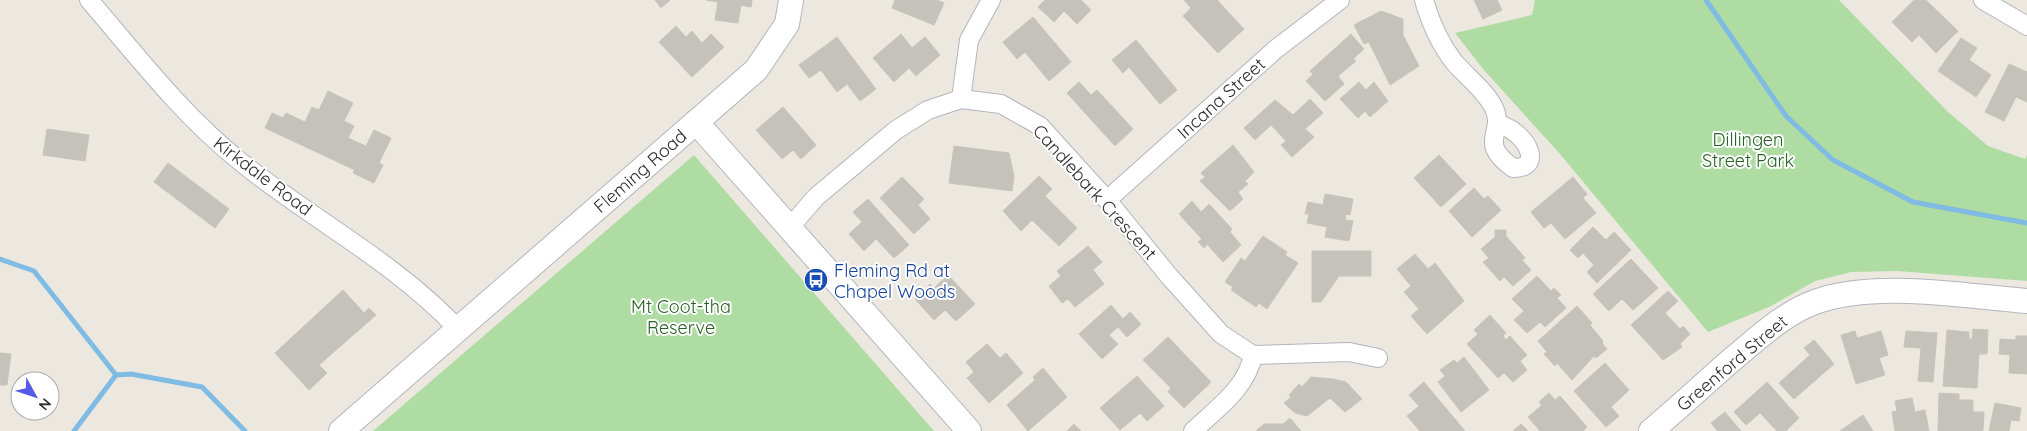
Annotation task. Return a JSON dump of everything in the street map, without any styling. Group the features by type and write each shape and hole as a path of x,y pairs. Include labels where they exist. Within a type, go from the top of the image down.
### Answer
{"street":[{"name":"Kirkdale Road","path":"88,0 200,128 243,164 416,288 458,329"},
{"path":"696,122 756,70 787,24 791,0"},
{"path":"961,99 969,40 991,0"},
{"name":"Incana Street","path":"1107,200 1276,49 1340,0"},
{"path":"1424,0 1437,33 1454,61 1488,98 1495,110 1498,124"},
{"path":"1984,0 2027,26"},
{"name":"Candlebark Crescent","path":"790,227 816,197 896,130 928,110 961,99 1001,104 1040,126 1107,200 1169,276 1221,334 1253,355"},
{"name":"Fleming Road","path":"341,431 696,122 969,431"},
{"name":"Greenford Street","path":"1650,431 1759,336 1794,312 1816,302 1847,294 1883,290 2027,301"},
{"path":"1193,431 1242,385 1251,366 1253,355 1349,352 1378,358"}],"green space":[{"name":"Dillingen Street Park","path":"1535,0 1839,0 1947,111 1988,146 2025,159 2027,155 2027,281 1897,271 1851,272 1815,281 1771,306 1708,332 1560,154 1484,70 1455,33 1532,15"},
{"name":"Mt Coot-tha Reserve","path":"694,155 934,431 373,431"}],"building":[{"path":"655,0 670,0 661,8"},
{"path":"706,0 752,0 751,7 741,5 738,23 715,20 718,2"},
{"path":"895,0 937,0 944,3 934,25 892,8"},
{"path":"1045,0 1081,0 1091,10 1077,24 1064,11 1054,22 1038,7"},
{"path":"1184,0 1217,0 1244,29 1218,53 1183,16 1191,8"},
{"path":"1474,0 1497,0 1502,10 1483,19"},
{"path":"1914,0 1926,0 1958,31 1936,53 1919,35 1912,42 1892,22"},
{"path":"1381,11 1403,19 1403,35 1419,66 1390,85 1369,42 1364,44 1354,25"},
{"path":"1033,17 1071,62 1049,81 1025,52 1017,59 1003,42"},
{"path":"676,26 686,37 692,31 702,43 711,34 724,47 692,77 659,42"},
{"path":"901,34 912,48 925,37 940,55 916,76 909,68 894,82 873,58"},
{"path":"1351,34 1364,49 1353,59 1356,61 1338,76 1344,84 1325,101 1306,81 1313,74 1310,71"},
{"path":"837,37 876,89 860,101 847,84 837,92 821,70 809,78 799,65"},
{"path":"1961,38 1977,48 1969,60 1991,75 1976,97 1938,71"},
{"path":"1136,40 1177,90 1160,104 1129,67 1123,73 1112,60"},
{"path":"2009,64 2027,72 2027,102 2016,97 2004,121 1985,112"},
{"path":"1079,82 1091,95 1097,90 1133,129 1115,146 1067,93"},
{"path":"1359,82 1366,90 1374,82 1388,101 1370,117 1365,111 1358,118 1340,99"},
{"path":"328,91 353,103 344,121 354,126 348,138 366,146 374,130 391,138 379,163 383,165 374,183 353,173 355,170 265,128 272,113 283,118 286,113 305,122 312,107 319,110"},
{"path":"1310,99 1323,113 1305,129 1314,137 1292,157 1281,145 1286,141 1271,125 1255,140 1244,128 1275,100 1293,115"},
{"path":"783,107 816,145 801,159 793,150 782,159 756,130"},
{"path":"47,129 89,135 85,161 43,155"},
{"path":"1233,145 1254,172 1245,181 1248,184 1238,192 1243,199 1230,211 1200,181 1205,177 1201,173"},
{"path":"954,146 1009,153 1014,176 1012,191 949,183"},
{"path":"1439,155 1466,184 1441,207 1414,178"},
{"path":"168,163 229,209 215,228 154,182"},
{"path":"1039,176 1052,189 1045,196 1077,228 1059,246 1032,220 1021,231 1003,211"},
{"path":"902,177 924,199 918,205 930,219 914,234 880,198"},
{"path":"1573,177 1587,194 1583,198 1596,213 1565,239 1551,223 1544,228 1531,212"},
{"path":"1474,188 1484,199 1488,196 1501,210 1472,237 1449,211"},
{"path":"1325,194 1353,199 1350,215 1346,214 1345,220 1353,221 1349,241 1325,237 1327,227 1307,223 1309,214 1305,214 1308,202 1323,205"},
{"path":"868,199 909,245 894,258 876,239 864,251 849,234 862,222 853,212"},
{"path":"1192,201 1201,212 1209,204 1232,229 1230,232 1241,245 1223,262 1207,244 1204,248 1198,242 1202,239 1179,214"},
{"path":"1593,227 1606,240 1614,232 1631,250 1597,283 1587,272 1594,265 1583,253 1578,258 1570,250"},
{"path":"1495,230 1506,230 1506,236 1525,258 1522,260 1531,270 1513,286 1504,277 1500,281 1483,262 1489,258 1481,249 1495,237"},
{"path":"1263,236 1287,252 1285,255 1298,263 1267,309 1259,303 1256,307 1231,290 1233,287 1225,282 1241,258 1245,261"},
{"path":"1088,246 1102,262 1093,270 1104,284 1075,307 1068,299 1062,303 1049,286 1061,276 1057,271"},
{"path":"1312,251 1371,251 1371,276 1339,276 1321,302 1312,302"},
{"path":"1415,254 1428,269 1435,263 1464,301 1427,334 1411,316 1419,309 1404,292 1411,286 1397,269"},
{"path":"1631,259 1658,288 1633,310 1622,299 1609,311 1593,294"},
{"path":"948,275 975,304 956,321 945,310 934,320 915,299 930,284 934,288"},
{"path":"1537,276 1551,291 1554,288 1561,295 1557,298 1566,308 1545,327 1540,322 1527,333 1514,320 1524,311 1512,299"},
{"path":"343,290 364,313 369,308 376,315 319,365 327,373 309,390 275,353"},
{"path":"1668,291 1678,301 1665,313 1680,329 1683,326 1690,334 1680,344 1682,347 1663,360 1631,325"},
{"path":"1111,305 1123,319 1130,312 1141,324 1127,337 1118,327 1109,335 1118,344 1102,359 1079,334"},
{"path":"1577,306 1592,323 1590,325 1607,349 1596,358 1594,356 1572,380 1557,363 1555,366 1544,354 1547,352 1538,341"},
{"path":"1490,315 1506,333 1503,336 1506,340 1510,336 1527,355 1520,361 1527,370 1513,382 1504,373 1498,378 1467,344 1478,334 1474,330"},
{"path":"1973,329 1988,330 1987,354 1979,354 1977,388 1943,386 1947,330 1969,332 1969,339 1972,339"},
{"path":"1855,331 1857,338 1881,331 1888,355 1879,358 1885,375 1856,384 1841,335"},
{"path":"1906,331 1937,333 1933,382 1918,381 1921,348 1904,347"},
{"path":"2016,336 2027,336 2027,374 2009,373 2010,355 1999,354 2000,339 2016,340"},
{"path":"1168,337 1211,382 1184,408 1168,392 1171,388 1143,360"},
{"path":"1814,340 1834,364 1794,399 1779,383 1810,355 1804,348"},
{"path":"987,344 1000,358 1006,353 1023,373 989,403 967,378 974,372 966,362"},
{"path":"0,353 11,354 7,385 0,385"},
{"path":"1464,357 1489,390 1461,412 1438,382 1445,376 1440,370 1454,360 1457,363"},
{"path":"1605,363 1629,390 1611,407 1619,416 1606,427 1574,391"},
{"path":"1043,368 1067,397 1028,431 1007,405 1035,380 1033,377"},
{"path":"1137,376 1164,406 1147,421 1140,413 1120,430 1100,408"},
{"path":"1311,377 1346,382 1362,399 1345,412 1330,398 1307,416 1295,413 1284,403 1291,397 1289,395 1299,384 1302,387"},
{"path":"1424,382 1465,431 1420,431 1407,416 1419,406 1409,395"},
{"path":"1767,382 1799,418 1786,431 1777,431 1760,413 1746,425 1734,412"},
{"path":"1549,393 1555,400 1560,396 1587,427 1583,431 1540,431 1528,417 1542,405 1539,402"},
{"path":"1939,393 1959,394 1959,400 1973,400 1973,412 1984,412 1983,431 1938,431"},
{"path":"1912,398 1915,412 1925,410 1929,431 1895,431 1892,412 1897,411 1895,401"},
{"path":"1995,403 2021,408 2019,421 2011,420 2009,431 1989,431"},
{"path":"1725,412 1741,431 1718,431 1711,423"},
{"path":"1863,415 1873,431 1840,431"},
{"path":"1290,418 1301,431 1256,431 1264,424 1283,424"},
{"path":"1074,424 1081,431 1067,431"},
{"path":"1521,424 1528,431 1513,431"}],"waterway":[{"path":"1706,0 1786,116 1833,160 1913,202 2027,223"},
{"path":"0,259 34,271 116,375"},
{"path":"74,431 116,375 131,374 202,387 245,431"}],"place":[{"name":"Fleming Rd at Chapel Woods","path":"816,280"}]}
